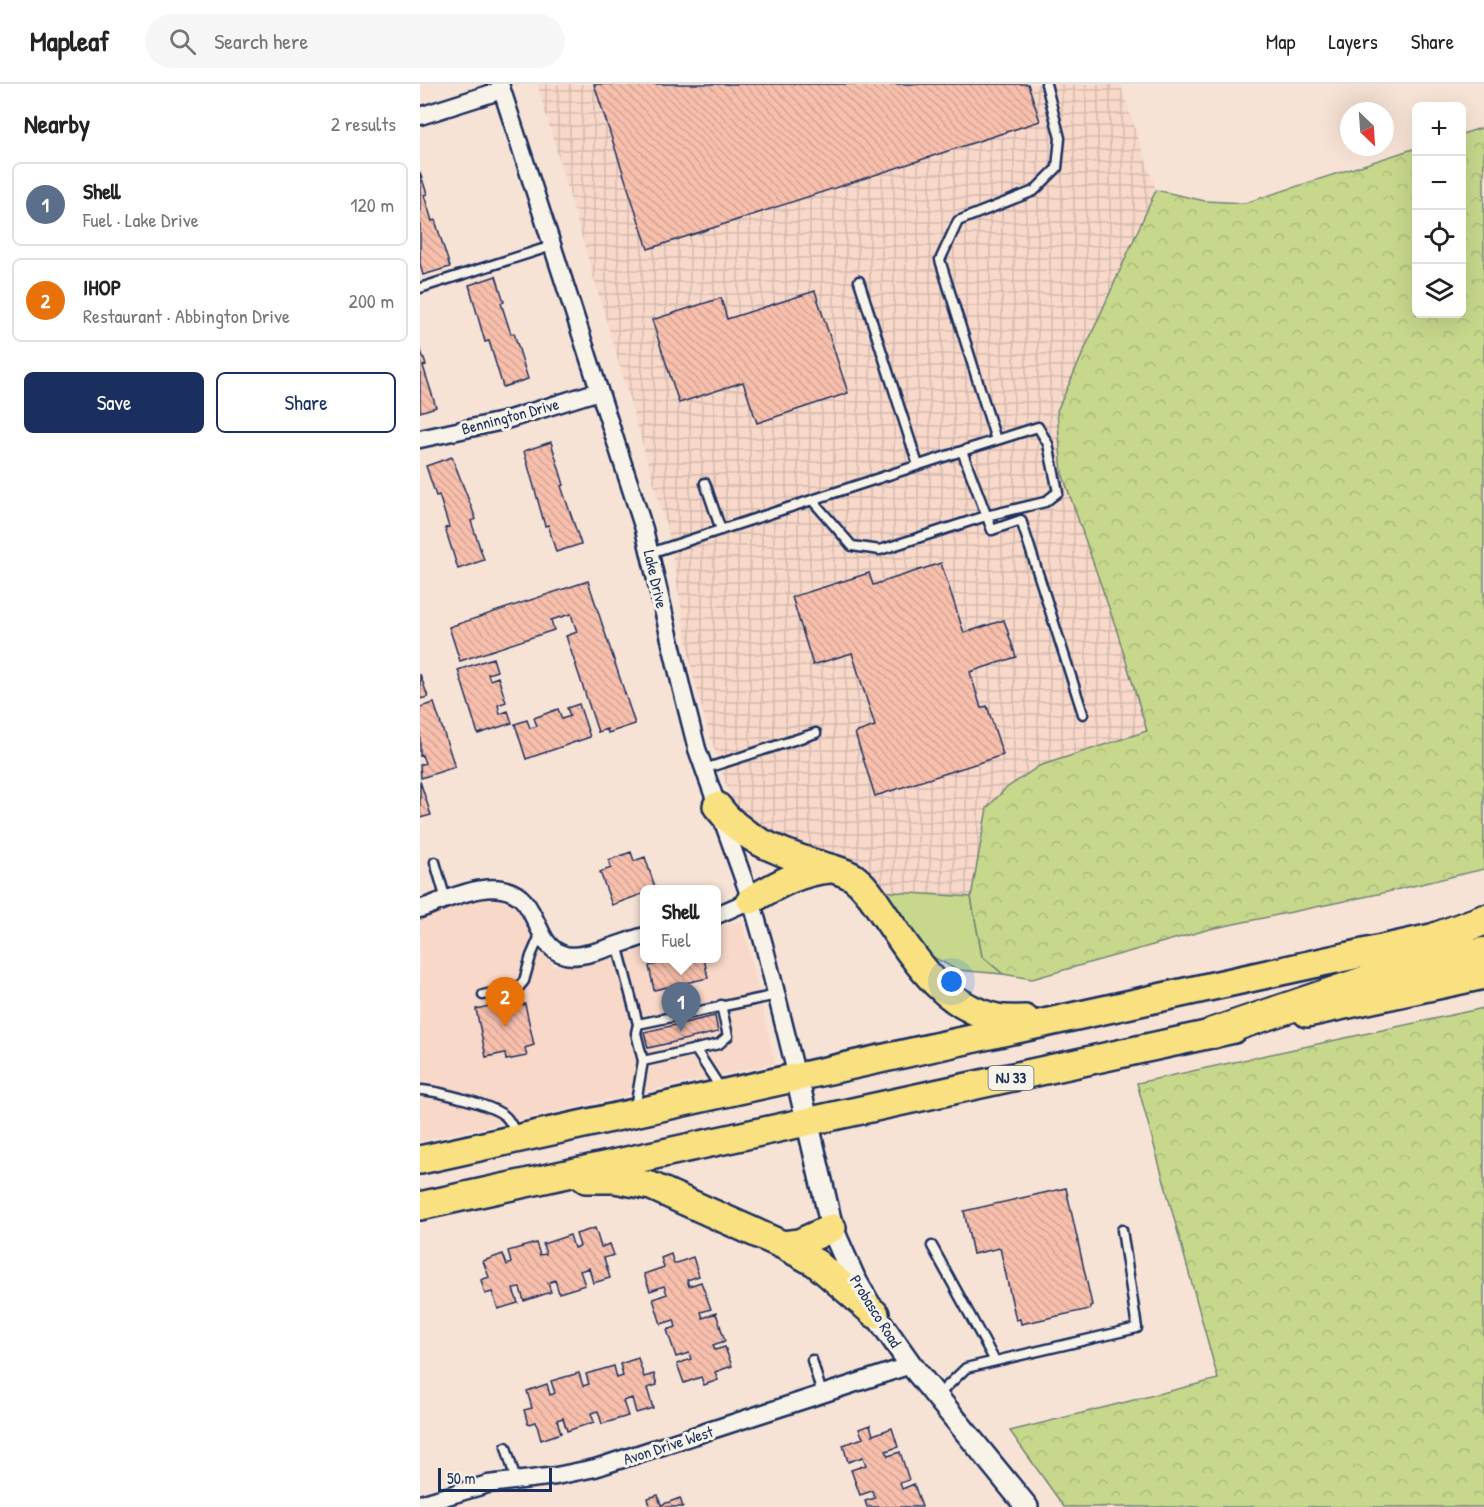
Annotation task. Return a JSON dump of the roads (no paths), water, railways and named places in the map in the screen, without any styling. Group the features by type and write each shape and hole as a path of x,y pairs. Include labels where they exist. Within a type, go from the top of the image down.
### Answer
{"highway":[{"path":"717,806 731,824 751,839 853,878 867,890 926,975 950,996 973,1011 999,1018 1059,1019"},
{"path":"751,900 791,879 816,870 834,869"},
{"path":"1438,937 1484,921"},
{"path":"420,1160 1484,927"},
{"path":"1213,1033 1394,972 1484,953"},
{"name":"NJ 33","path":"420,1206 1484,975"},
{"path":"487,1190 584,1179 615,1179 651,1186 783,1245 816,1263 875,1314"},
{"path":"783,1245 799,1243 832,1228"}],"street":[{"path":"420,116 501,87"},
{"name":"Lake Drive","path":"501,87 629,479 650,553 682,690 704,769 751,900 797,1077"},
{"name":"Bennington Drive","path":"420,439 503,421 599,391"},
{"path":"420,909 484,888 496,887 509,890 521,898 530,909 546,942 564,955 585,955 640,937"},
{"path":"721,913 751,900"},
{"name":"Probasco Road","path":"797,1077 832,1228 854,1278 875,1314 911,1365 1027,1507"},
{"name":"Avon Drive West","path":"420,1504 488,1484 595,1468 911,1365"}],"lane":[{"path":"996,440 940,260 958,221 1034,191 1057,168 1060,138 1046,84"},
{"path":"420,288 552,246"},
{"path":"859,281 918,465"},
{"path":"650,553 918,465 1038,427 1048,444 1058,492 1045,502 986,516 880,550 852,546 812,500"},
{"path":"962,451 992,530 1022,520 1083,714"},
{"path":"705,483 721,530"},
{"path":"704,769 816,733"},
{"path":"435,862 446,900"},
{"path":"483,995 519,987 524,981 541,933"},
{"path":"617,944 638,1023 636,1033 643,1060 634,1114"},
{"path":"638,1023 777,994"},
{"path":"643,1060 718,1044 728,1036 721,1005"},
{"path":"696,1050 724,1094"},
{"path":"420,1090 433,1091 489,1108 506,1116 520,1139"},
{"path":"936,1396 966,1368 1137,1328 1122,1230"},
{"path":"932,1246 994,1362"},
{"path":"812,1360 822,1394"},
{"path":"506,1447 516,1481"}],"place":[{"name":"IHOP","path":"505,1027"},
{"name":"Shell","path":"681,1032"}]}
